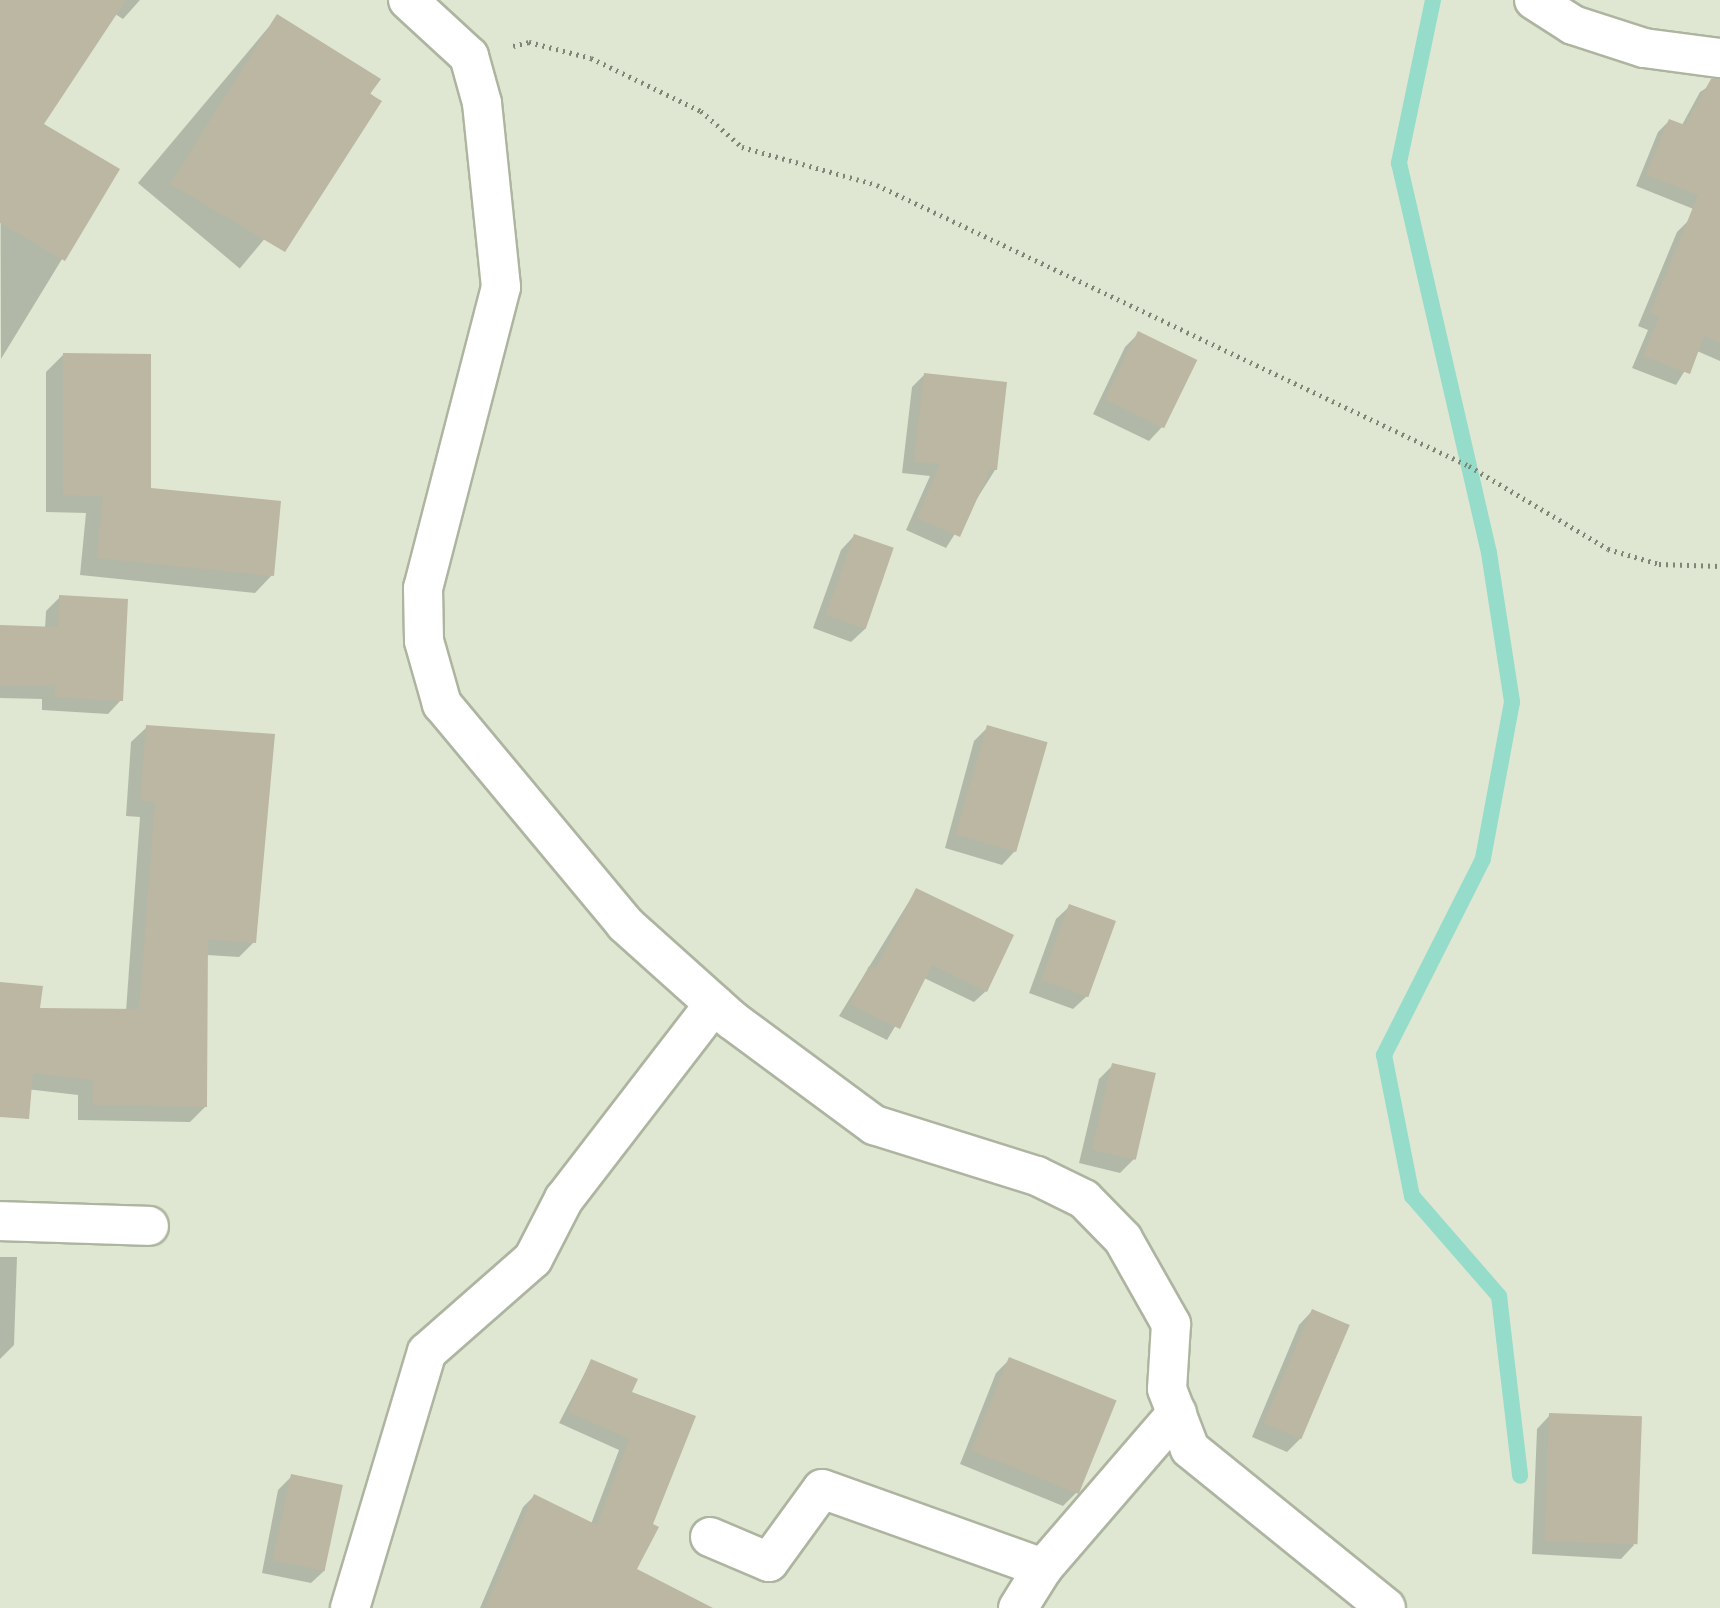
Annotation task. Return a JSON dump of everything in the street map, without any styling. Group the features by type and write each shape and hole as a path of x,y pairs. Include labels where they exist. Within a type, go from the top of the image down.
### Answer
{"street":[{"path":"408,0 469,56 482,103 500,288 423,588 424,642 442,705 538,825 625,924 714,1004 874,1125 1037,1176 1084,1199 1123,1239 1171,1324 1167,1389 1190,1449 1386,1608"},
{"path":"1534,0 1573,24 1644,48 1720,58"},
{"path":"350,1608 427,1352 533,1259 564,1199 714,1004"},
{"path":"0,1221 149,1226"},
{"path":"1017,1608 1043,1568 1177,1413"},
{"path":"710,1537 769,1562 822,1489 1043,1568"}],"path":[{"path":"469,56 529,42 591,58 701,111 743,147 877,185 1093,293 1195,332 1469,466 1608,549 1659,564 1720,566"}],"building":[{"path":"0,0 126,0 44,124 120,169 65,261 0,223"},
{"path":"277,14 381,79 370,94 382,101 285,252 170,184"},
{"path":"1711,79 1720,79 1720,343 1704,336 1690,374 1643,356 1659,317 1650,313 1698,195 1646,175 1669,119 1685,125"},
{"path":"1138,331 1197,360 1164,428 1105,399"},
{"path":"63,353 151,354 151,488 281,501 274,576 97,558 103,496 63,495"},
{"path":"924,373 1007,382 997,470 990,470 960,537 917,518 940,464 914,462"},
{"path":"854,534 894,548 866,629 826,615"},
{"path":"59,595 128,599 123,701 54,697 55,686 0,685 0,625 58,627"},
{"path":"146,725 275,734 256,943 208,939 207,1107 92,1105 93,1080 33,1073 29,1119 0,1117 0,982 43,986 40,1008 139,1009 155,802 140,801"},
{"path":"987,725 1048,742 1016,852 956,835"},
{"path":"916,888 1014,935 987,992 932,965 900,1029 850,1004 869,966 876,969"},
{"path":"1069,904 1116,921 1088,997 1041,980"},
{"path":"1112,1063 1156,1073 1136,1160 1092,1150"},
{"path":"1312,1309 1350,1325 1301,1439 1264,1423"},
{"path":"1009,1357 1117,1400 1079,1494 971,1451"},
{"path":"591,1359 638,1379 632,1392 696,1416 653,1524 659,1527 637,1569 713,1608 485,1608 534,1494 597,1525 629,1439 568,1412"},
{"path":"1549,1413 1642,1416 1637,1544 1545,1541"},
{"path":"291,1474 343,1485 325,1571 273,1560"}],"waterway":[{"path":"1433,0 1399,163 1489,553 1512,702 1483,859 1384,1055 1412,1196 1499,1296 1520,1476"}]}
